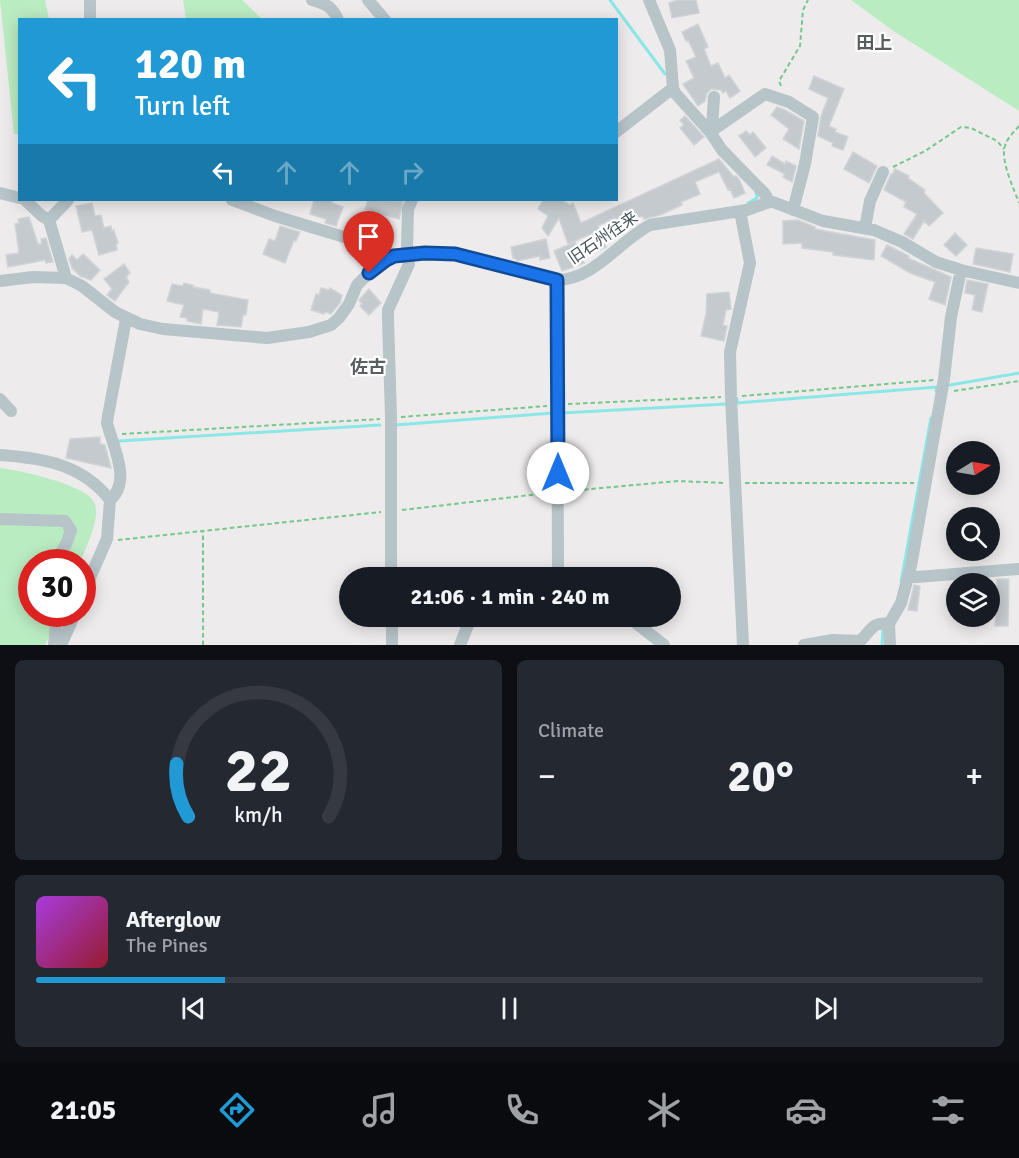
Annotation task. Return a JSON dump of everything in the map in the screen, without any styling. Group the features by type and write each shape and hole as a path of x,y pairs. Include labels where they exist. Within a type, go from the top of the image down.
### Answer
{"street":[{"path":"90,0 90,18"},
{"path":"312,0 328,4 337,18"},
{"path":"368,0 383,18"},
{"path":"649,0 670,50 675,93 710,132 722,150 765,194 769,202 823,221 864,228 902,242 936,262 1019,283"},
{"path":"618,130 673,88"},
{"path":"710,132 761,96 773,96 789,102 813,117"},
{"path":"710,132 714,97"},
{"path":"793,210 805,164 816,103"},
{"path":"864,228 870,201 883,172"},
{"path":"0,193 18,198"},
{"path":"26,201 42,216 50,220 66,278"},
{"path":"50,220 67,201"},
{"path":"235,201 377,247 394,256"},
{"path":"391,567 391,418 388,310 409,264 408,209 412,201"},
{"name":"旧石州往来","path":"558,567 557,280 576,277 588,271 640,230 650,225 740,211 769,202"},
{"path":"740,211 750,263 730,352 730,396 743,645"},
{"path":"0,280 33,277 66,278 82,286 126,319 163,329 267,338 309,332 331,324 339,318 349,304 357,285 369,273 394,256 425,253 455,254 557,280"},
{"path":"885,624 901,603 909,576 942,392 951,317 961,270"},
{"path":"96,564 107,539 110,500 120,486 121,470 110,435 108,416 126,319"},
{"path":"0,399 10,411"},
{"path":"0,455 63,464 88,477 110,500"},
{"path":"0,519 65,520 71,530 63,549"},
{"path":"909,576 916,578 1019,569"},
{"path":"804,645 833,640 860,641 875,624 885,624"},
{"path":"885,624 891,645"},
{"path":"54,645 56,627"},
{"path":"62,645 70,627"},
{"path":"392,627 392,645"},
{"path":"460,645 467,627"},
{"path":"641,627 664,645"}],"path":[{"path":"789,102 779,81 800,46 803,10 808,0"},
{"path":"1019,126 1007,141 1004,149 1005,162 1019,203"},
{"path":"883,172 925,152 961,127 971,128 997,141 1004,149"},
{"path":"110,435 391,418 558,405 730,396 944,379"},
{"path":"942,392 1019,381"},
{"path":"107,539 116,541 558,492 678,481 917,483"},
{"path":"203,531 203,645"}],"green space":[{"path":"0,0 45,0 49,18 18,18 18,134 14,134"},
{"path":"183,0 242,0 261,18 186,18"},
{"path":"851,0 1019,0 1019,111 892,30"},
{"path":"0,468 37,475 81,491 95,504 96,518 86,549 18,549 18,627 54,627 45,645 0,645"}],"building":[{"path":"677,0 696,0 699,13 672,18 669,3"},
{"path":"698,24 708,47 704,49 711,66 718,63 725,78 729,75 740,91 730,98 726,91 723,93 721,90 711,89 705,101 698,106 683,84 694,78 686,61 696,57 682,32"},
{"path":"814,76 844,89 829,126 836,129 835,132 848,137 843,150 832,146 833,143 818,136 821,116 828,98 809,89"},
{"path":"777,107 804,121 799,149 783,139 789,129 771,115"},
{"path":"685,116 704,137 694,145 680,128 684,125 680,120"},
{"path":"746,131 750,135 753,132 766,148 755,157 739,136"},
{"path":"853,152 877,166 869,183 844,169"},
{"path":"772,156 785,164 786,161 796,166 792,182 783,177 785,174 767,165"},
{"path":"719,159 734,177 739,179 745,193 734,198 719,172 716,173 695,182 700,194 660,215 644,219 643,216 619,227 615,218 598,226 606,247 598,251 591,234 568,244 559,218 548,236 542,228 548,216 538,209 542,201 563,201 570,205 573,203 581,223"},
{"path":"895,169 909,176 908,178 925,190 924,193 943,213 929,226 924,221 913,239 904,234 917,214 904,207 906,202 884,190"},
{"path":"314,201 332,201 343,207 336,226 325,223 326,219 310,214"},
{"path":"368,201 403,201 399,219 365,209"},
{"path":"92,203 95,216 101,215 104,228 111,226 112,231 114,230 118,243 116,244 117,250 99,255 92,230 82,232 76,206"},
{"path":"29,217 38,244 42,244 41,239 46,238 53,262 46,263 45,260 8,267 6,255 19,253 15,224 19,223 18,219"},
{"path":"798,220 815,229 875,240 874,260 833,255 833,252 802,248 802,243 783,244 783,221"},
{"path":"280,226 300,232 296,241 294,240 285,263 263,254 269,239 275,241"},
{"path":"955,233 967,245 956,256 944,245"},
{"path":"546,239 550,258 540,260 540,256 517,261 513,258 511,247"},
{"path":"575,242 584,263 562,271 554,251"},
{"path":"887,245 909,256 908,258 951,277 945,305 929,299 935,282 910,273 881,256"},
{"path":"976,248 1013,254 1010,272 973,264"},
{"path":"83,254 100,270 91,280 80,276 72,268 69,259 72,255 77,260"},
{"path":"124,264 130,273 126,277 129,282 115,301 107,295 112,289 104,279"},
{"path":"967,280 988,284 982,312 972,310 975,295 965,293"},
{"path":"184,283 210,290 210,293 248,300 246,315 243,315 241,327 217,325 219,312 203,309 201,324 180,317 184,305 167,301 172,284 183,286"},
{"path":"321,288 329,290 330,288 342,295 340,303 331,314 311,310 316,294 319,295"},
{"path":"369,289 381,303 369,315 360,306 362,304 359,300"},
{"path":"729,292 731,309 726,310 723,325 727,326 724,341 701,336 706,314 707,294"},
{"path":"100,437 100,444 105,445 111,468 66,458 70,439"},
{"path":"1000,579 1009,579 1008,626 1000,626"},
{"path":"914,585 920,586 917,611 908,610"}],"waterway":[{"path":"610,0 665,74"},
{"path":"748,203 757,198 756,192"},
{"path":"950,385 1019,373"},
{"path":"737,399 737,403 937,387 936,391"},
{"path":"562,413 726,404"},
{"path":"395,425 553,413"},
{"path":"901,582 931,418"},
{"path":"119,441 380,425"},
{"path":"882,645 883,627"}],"district":[{"name":"田上","path":"874,43"},
{"name":"佐古","path":"368,367"}],"route":[{"path":"369,273 394,256 425,253 455,254 494,262 557,280 558,473"}]}
